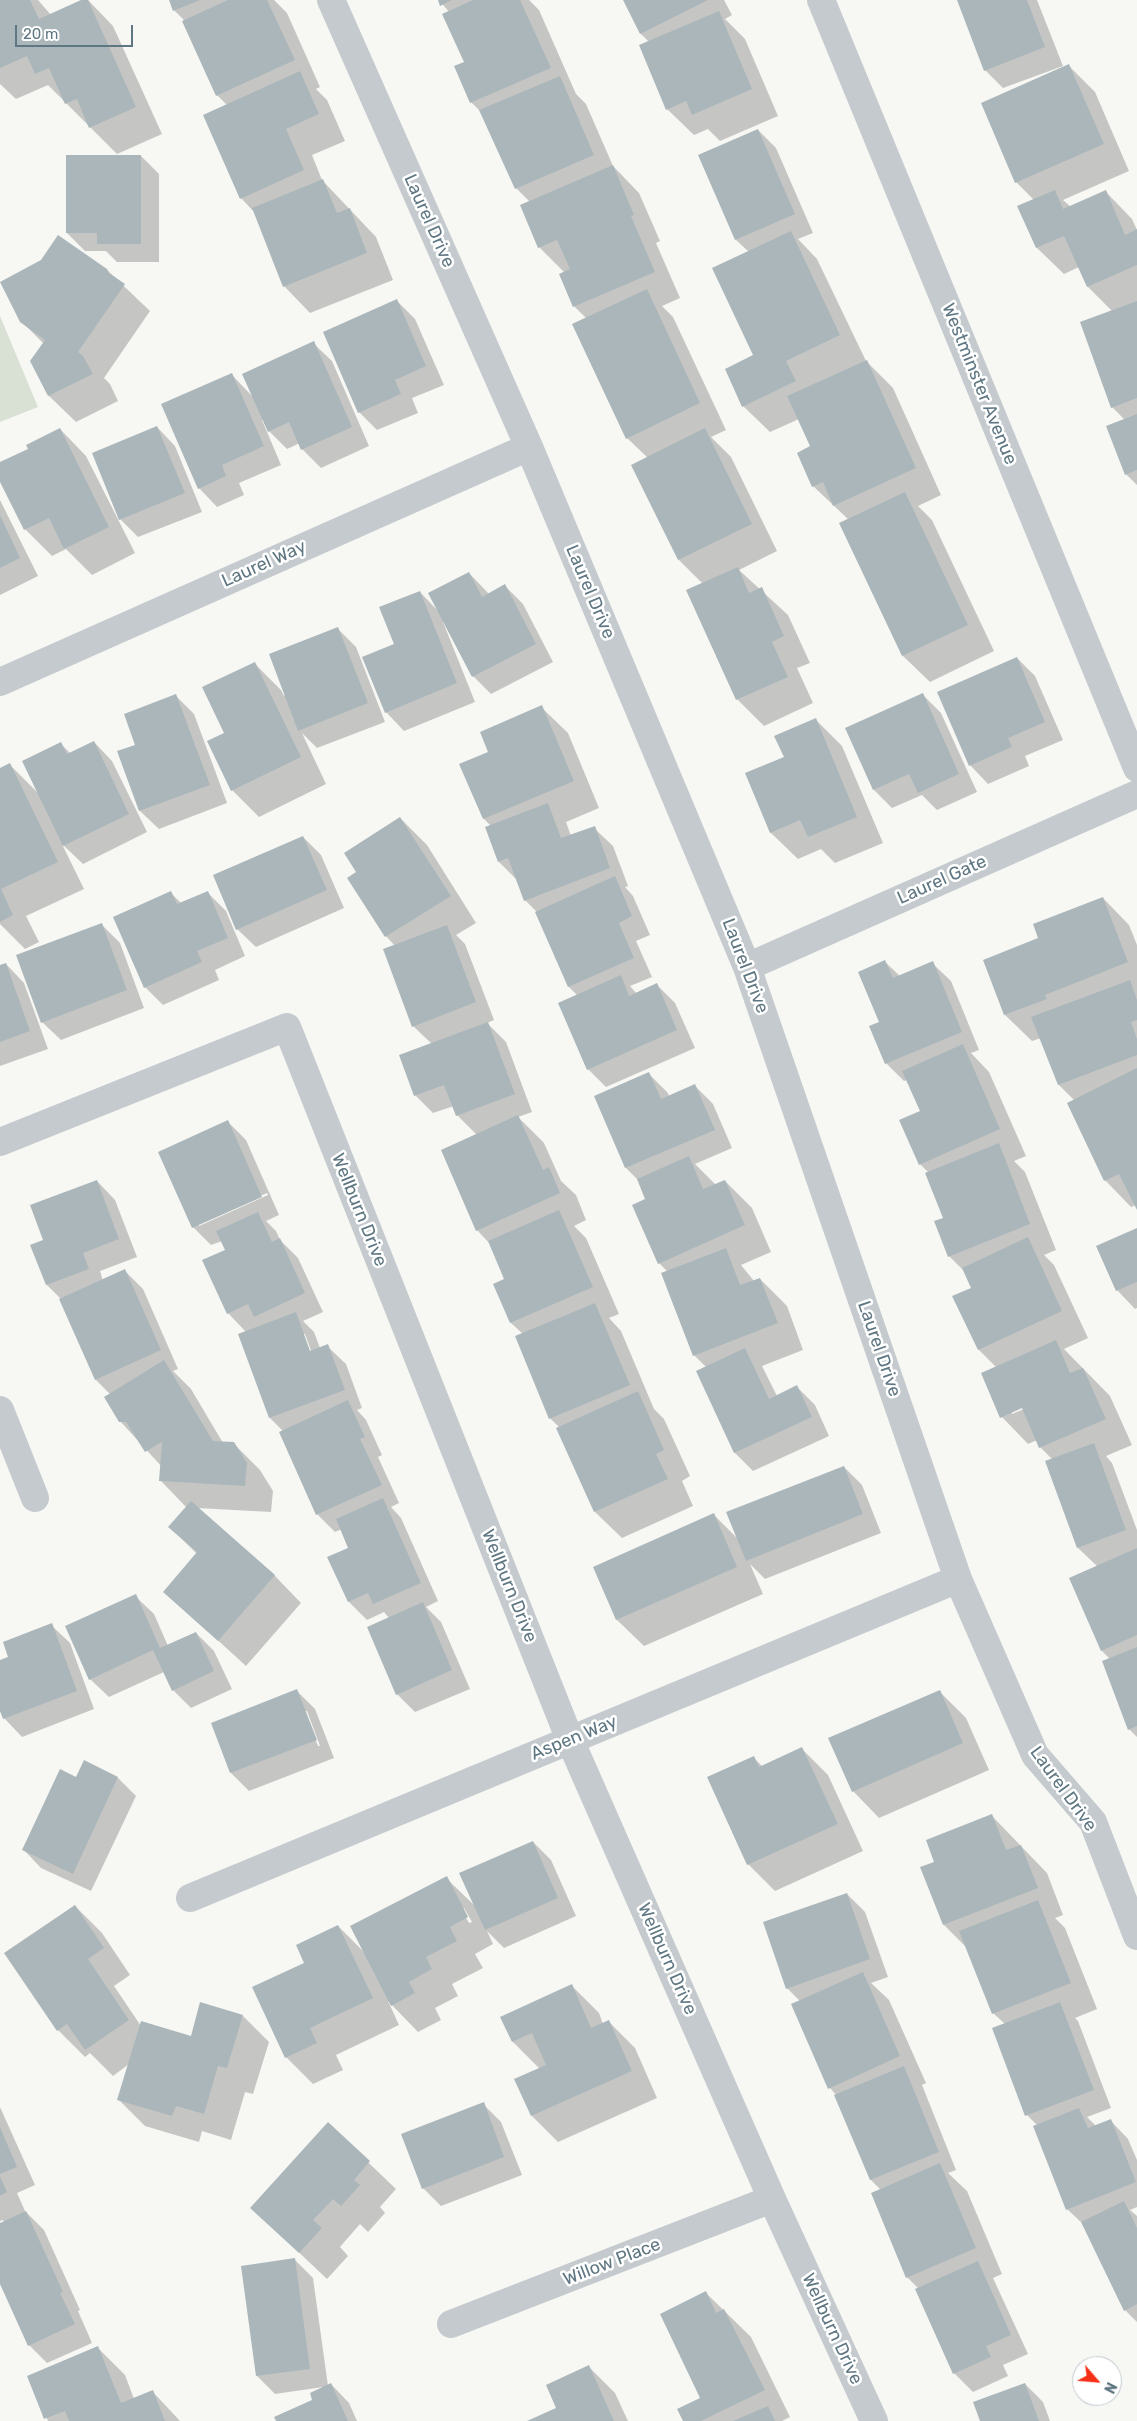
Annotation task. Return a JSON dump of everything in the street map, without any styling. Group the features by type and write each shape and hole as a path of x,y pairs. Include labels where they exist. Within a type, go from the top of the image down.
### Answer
{"street":[{"name":"Laurel Drive","path":"331,0 529,447 747,967 958,1579 1035,1755 1093,1822 1137,1936"},
{"name":"Westminster Avenue","path":"821,0 1137,768"},
{"name":"Laurel Way","path":"0,682 529,447"},
{"name":"Laurel Gate","path":"747,967 1137,794"},
{"name":"Wellburn Drive","path":"0,1142 287,1027 570,1740 772,2199 874,2421"},
{"path":"0,1410 36,1498"},
{"name":"Aspen Way","path":"190,1898 958,1579"},
{"name":"Willow Place","path":"452,2324 772,2199"}],"shaded area":[{"path":"0,316 38,407 0,422"}],"building":[{"path":"0,0 30,0 39,19 81,0 88,0 136,107 89,128 77,99 65,104 49,68 35,74 27,56 0,68"},
{"path":"169,0 200,0 173,11"},
{"path":"228,0 267,0 295,60 216,96 182,21"},
{"path":"438,0 452,0 440,6"},
{"path":"473,0 520,0 551,68 470,103 454,66 464,62 442,14"},
{"path":"623,0 708,0 640,34"},
{"path":"957,0 1027,0 1045,47 984,71"},
{"path":"719,11 752,89 692,115 686,101 666,110 639,45"},
{"path":"1069,64 1104,144 1015,183 981,103"},
{"path":"300,71 319,114 286,129 304,170 240,199 203,115"},
{"path":"560,76 594,155 515,189 479,110"},
{"path":"758,129 795,214 735,240 698,155"},
{"path":"66,155 141,155 141,244 97,244 97,233 66,233"},
{"path":"613,165 634,215 631,216 655,272 573,307 559,274 570,269 557,240 538,248 520,205"},
{"path":"323,179 337,213 350,208 367,253 283,287 252,208"},
{"path":"1055,190 1063,209 1106,190 1125,235 1137,229 1137,265 1087,287 1064,236 1036,248 1017,206"},
{"path":"791,231 840,335 786,361 796,381 742,407 725,369 753,355 712,268"},
{"path":"58,235 125,284 78,352 83,356 93,374 48,396 30,361 45,340 20,322 0,282 41,260"},
{"path":"647,289 700,403 626,439 572,324"},
{"path":"397,299 426,366 395,380 401,394 358,413 323,332"},
{"path":"1137,301 1137,398 1111,408 1080,322"},
{"path":"314,341 352,427 301,450 289,422 268,432 242,374"},
{"path":"867,360 916,468 833,506 823,482 812,487 797,453 810,446 787,396"},
{"path":"232,373 264,446 222,465 226,476 198,489 161,404"},
{"path":"1137,414 1137,470 1125,475 1106,426"},
{"path":"157,426 185,493 119,520 92,453"},
{"path":"60,428 109,527 64,549 49,518 24,530 0,482 0,462 28,449 26,445"},
{"path":"705,428 752,524 678,560 631,465"},
{"path":"905,492 968,625 902,656 839,523"},
{"path":"0,515 20,558 0,568"},
{"path":"738,567 749,593 762,587 784,636 772,642 788,677 736,700 686,590"},
{"path":"469,572 482,597 505,584 536,644 472,677 428,593"},
{"path":"420,591 457,683 385,713 362,657 394,644 379,607"},
{"path":"338,627 368,703 298,731 269,654"},
{"path":"1017,657 1045,722 1008,738 1012,747 969,766 937,692"},
{"path":"255,662 301,757 231,791 207,741 224,733 202,687"},
{"path":"923,693 959,774 918,793 909,774 873,790 845,728"},
{"path":"176,694 210,785 139,811 117,751 135,745 124,714"},
{"path":"542,705 574,781 483,819 459,764 488,752 480,732"},
{"path":"816,718 857,817 808,837 800,820 770,833 745,773 784,757 774,736"},
{"path":"94,741 129,814 63,846 22,761 61,742 67,754"},
{"path":"10,763 58,862 1,889 13,915 0,922 0,768"},
{"path":"548,803 561,838 595,826 610,868 524,901 508,858 498,862 485,827"},
{"path":"400,817 451,896 385,937 347,878 356,872 344,853"},
{"path":"303,836 327,890 236,930 213,875"},
{"path":"615,876 632,916 619,923 634,958 568,987 535,912"},
{"path":"171,891 177,904 208,891 228,938 197,951 202,962 144,988 113,917"},
{"path":"1103,897 1128,962 1045,995 1047,999 1004,1015 983,960 1038,938 1033,924"},
{"path":"102,923 127,990 41,1023 16,955"},
{"path":"447,925 476,1002 412,1027 383,949"},
{"path":"885,960 893,978 933,961 962,1032 885,1064 869,1026 879,1022 858,972"},
{"path":"6,963 30,1031 0,1042 0,965"},
{"path":"621,975 629,996 657,983 677,1030 587,1070 558,1003"},
{"path":"1130,980 1137,1000 1137,1020 1131,1022 1137,1039 1137,1055 1058,1085 1031,1017"},
{"path":"488,1022 515,1094 456,1116 444,1085 414,1096 399,1055"},
{"path":"963,1044 1000,1129 919,1165 899,1120 920,1111 902,1071"},
{"path":"1137,1068 1137,1210 1119,1174 1104,1181 1067,1103"},
{"path":"649,1072 661,1099 695,1084 715,1130 625,1168 594,1096"},
{"path":"518,1115 543,1170 549,1167 560,1193 476,1231 441,1150"},
{"path":"228,1120 262,1197 192,1228 158,1152"},
{"path":"999,1143 1030,1224 948,1257 934,1221 943,1218 925,1173"},
{"path":"689,1156 703,1189 725,1180 745,1225 658,1264 632,1205 645,1199 637,1179"},
{"path":"97,1180 119,1239 83,1253 89,1269 46,1285 30,1245 43,1240 30,1205"},
{"path":"559,1210 593,1287 510,1323 493,1284 504,1279 488,1241"},
{"path":"258,1212 272,1242 280,1238 305,1293 254,1317 248,1304 227,1314 202,1260 225,1250 216,1231"},
{"path":"1137,1228 1137,1282 1116,1291 1096,1246"},
{"path":"1028,1237 1062,1311 978,1350 952,1296 971,1288 962,1268"},
{"path":"726,1248 740,1285 760,1278 778,1323 693,1356 661,1273"},
{"path":"125,1269 161,1350 95,1380 59,1299"},
{"path":"595,1303 630,1385 549,1419 515,1336"},
{"path":"296,1312 310,1351 328,1344 345,1390 269,1418 238,1334"},
{"path":"1056,1340 1070,1373 1083,1368 1106,1419 1039,1448 1022,1408 1000,1418 981,1373"},
{"path":"745,1348 769,1399 797,1385 812,1417 734,1453 696,1371"},
{"path":"164,1360 213,1441 234,1442 247,1463 245,1486 159,1481 162,1442 145,1452 126,1422 119,1422 104,1397"},
{"path":"638,1391 664,1450 656,1454 668,1479 594,1512 556,1428"},
{"path":"348,1400 365,1437 360,1439 382,1485 316,1515 279,1432"},
{"path":"1094,1443 1126,1530 1077,1548 1045,1461"},
{"path":"844,1466 863,1514 746,1561 726,1512"},
{"path":"383,1498 421,1583 373,1604 368,1593 348,1602 327,1557 348,1548 336,1519"},
{"path":"191,1501 275,1575 218,1641 163,1592 197,1552 168,1527"},
{"path":"714,1513 737,1567 616,1620 593,1567"},
{"path":"1137,1548 1137,1635 1101,1651 1069,1578"},
{"path":"136,1594 160,1648 196,1632 214,1671 172,1691 153,1650 89,1680 65,1626"},
{"path":"423,1602 452,1670 396,1695 367,1627"},
{"path":"52,1623 77,1691 3,1719 0,1711 0,1660 8,1657 3,1642"},
{"path":"1137,1647 1137,1726 1128,1730 1102,1661"},
{"path":"297,1689 317,1740 230,1773 211,1723"},
{"path":"940,1690 963,1743 852,1792 828,1738"},
{"path":"802,1747 838,1824 747,1865 707,1777 754,1756 759,1767"},
{"path":"84,1760 118,1777 73,1874 22,1850 60,1769 76,1777"},
{"path":"992,1814 1006,1850 1021,1845 1038,1888 943,1925 920,1867 934,1862 926,1840"},
{"path":"533,1841 558,1898 485,1930 459,1873"},
{"path":"447,1876 468,1917 450,1927 457,1941 426,1957 432,1969 409,1982 415,1993 391,2006 350,1926"},
{"path":"847,1893 870,1959 786,1989 763,1922"},
{"path":"1038,1900 1071,1983 992,2014 959,1931"},
{"path":"75,1905 104,1948 88,1959 129,2020 85,2050 67,2024 57,2031 4,1953"},
{"path":"338,1925 373,1998 310,2028 317,2043 285,2058 252,1987 304,1963 296,1945"},
{"path":"863,1972 900,2056 828,2089 791,2004"},
{"path":"572,1984 591,2028 609,2020 632,2071 531,2116 514,2079 546,2065 532,2033 512,2042 500,2017"},
{"path":"200,2002 243,2015 227,2068 218,2066 204,2114 176,2106 172,2116 117,2100 141,2021 191,2036"},
{"path":"1060,2002 1094,2090 1025,2116 992,2028"},
{"path":"904,2066 939,2152 870,2180 834,2095"},
{"path":"484,2102 504,2157 422,2189 401,2134"},
{"path":"1079,2108 1088,2128 1111,2119 1136,2182 1066,2210 1033,2126"},
{"path":"328,2122 370,2161 354,2180 360,2185 341,2206 333,2199 313,2220 322,2228 299,2253 250,2208"},
{"path":"0,2127 17,2167 0,2174"},
{"path":"940,2163 976,2248 906,2278 871,2193"},
{"path":"0,2176 7,2192 0,2196"},
{"path":"1124,2201 1137,2228 1137,2304 1124,2311 1081,2222"},
{"path":"26,2211 63,2292 60,2293 75,2324 28,2346 0,2284 0,2223"},
{"path":"295,2258 310,2369 256,2376 241,2266"},
{"path":"978,2261 1011,2335 986,2346 991,2357 953,2374 915,2289"},
{"path":"706,2291 716,2313 724,2309 765,2390 701,2421 683,2421 677,2409 700,2398 660,2314"},
{"path":"98,2346 121,2403 153,2390 165,2421 69,2421 65,2411 44,2419 27,2376"},
{"path":"589,2365 614,2421 527,2421 556,2408 546,2385"},
{"path":"331,2383 348,2421 276,2421 274,2417 312,2400 310,2393"},
{"path":"1025,2383 1039,2421 980,2421 973,2402"},
{"path":"768,2406 775,2421 733,2421"}]}
